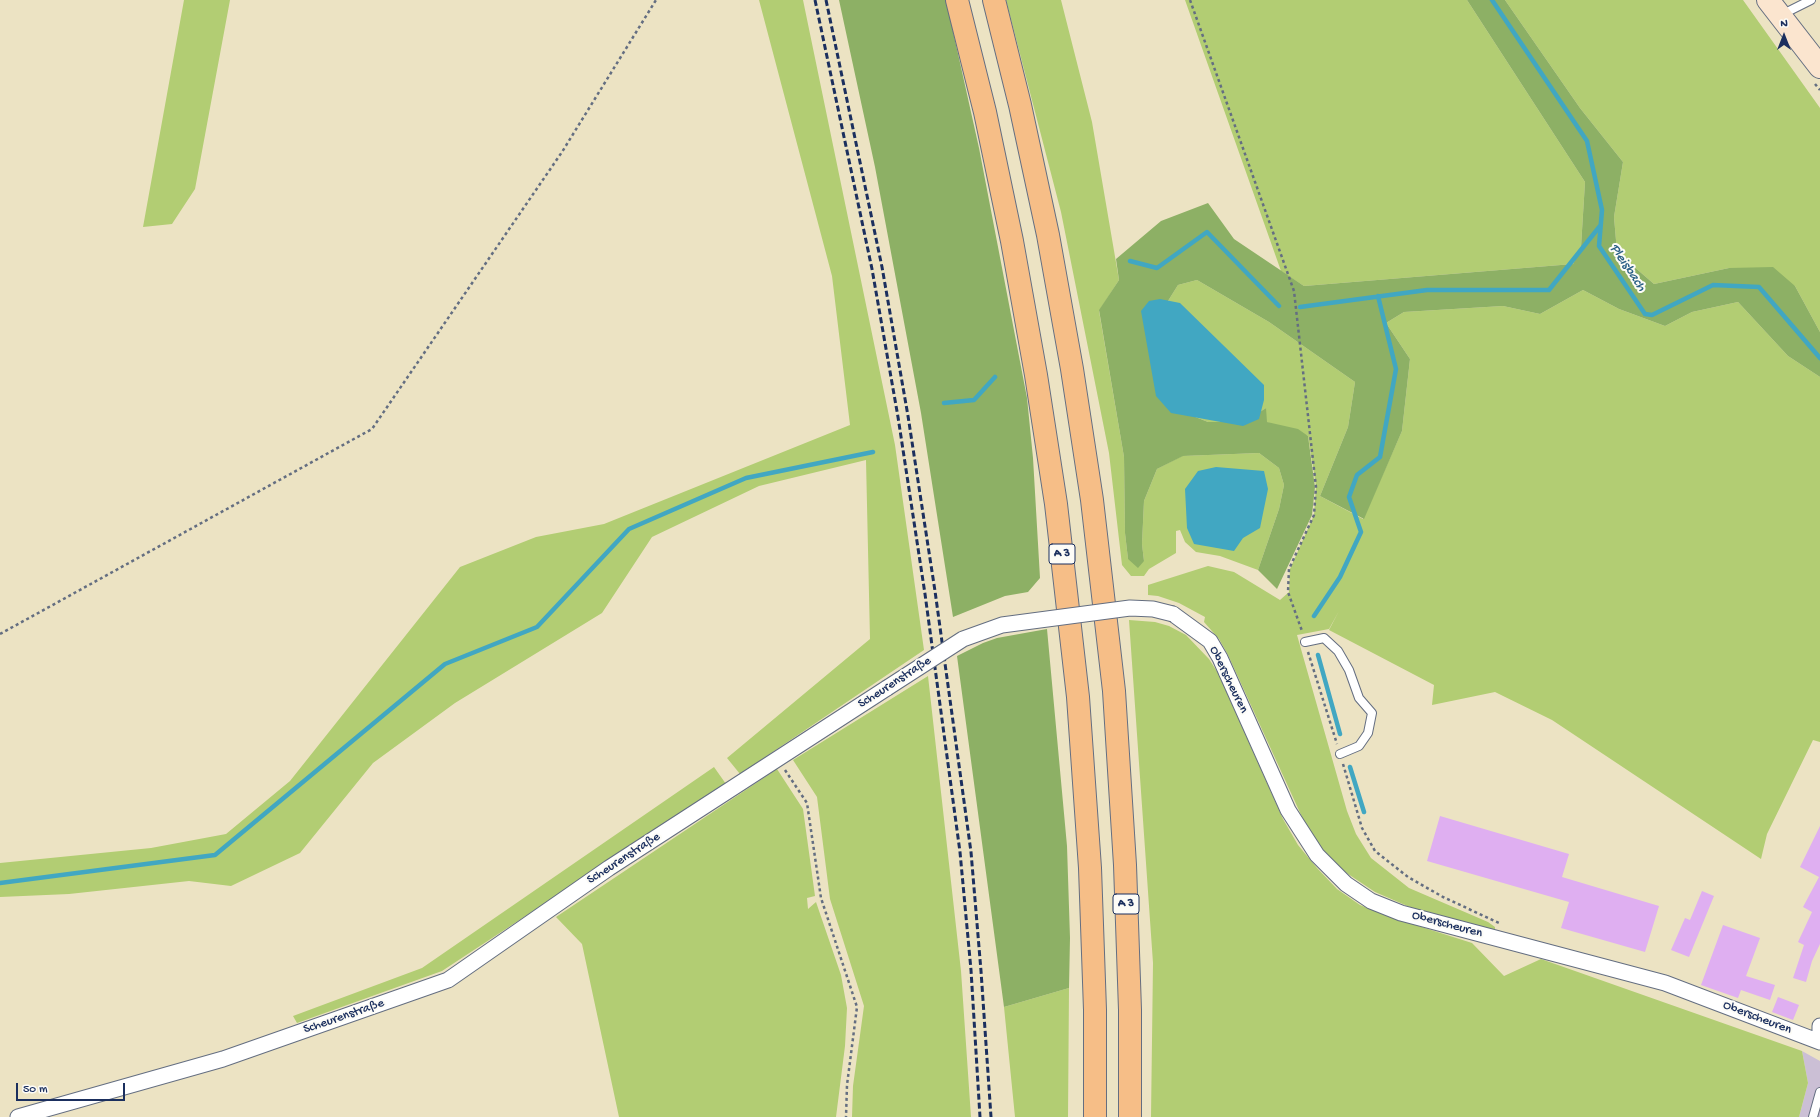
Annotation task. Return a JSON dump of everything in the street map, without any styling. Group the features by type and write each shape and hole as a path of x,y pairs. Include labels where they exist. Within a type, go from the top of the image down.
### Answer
{"highway":[{"name":"A 3","path":"957,0 984,112 1012,241 1036,375 1056,504 1078,697 1090,868 1095,1117"},
{"name":"A 3","path":"994,0 1020,105 1048,235 1072,369 1092,500 1114,691 1125,865 1130,1010 1130,1117"}],"main road":[{"path":"1774,8 1820,67"}],"street":[{"name":"Scheurenstraße","path":"18,1117 224,1059 448,980 609,868 964,639 1002,625 1130,608 1153,609 1173,614 1210,641"},
{"name":"Oberscheuren","path":"1210,641 1220,658 1288,810 1317,855 1346,884 1371,901 1401,913 1665,983 1820,1042"},
{"path":"1820,1026 1820,1036"}],"lane":[{"path":"1774,8 1811,0"},
{"path":"1305,642 1324,638 1338,650 1349,670 1359,698 1372,713 1368,733 1359,746 1340,754"},
{"path":"1813,1117 1820,1092"}],"path":[{"path":"0,634 372,429 562,152 656,0"},
{"path":"1190,0 1294,291 1316,487 1314,515 1289,569 1288,592 1305,642 1362,828 1375,851 1408,877 1443,897 1505,925 1514,943"},
{"path":"778,759 807,803 822,898 858,1007 847,1085 846,1117"}],"shaded area":[{"path":"1802,1051 1820,1061 1820,1117 1799,1117 1808,1083"}],"green space":[{"path":"184,0 230,0 195,189 172,224 143,227"},
{"path":"759,0 803,0 895,445 924,650 740,774 727,758 870,639 866,460 759,486 652,537 602,613 455,703 373,763 300,853 231,886 189,881 69,894 0,897 0,863 151,848 226,834 290,781 460,567 536,537 604,524 850,425 832,276"},
{"path":"839,0 946,0 979,148 1027,398 1033,458 1040,578 1028,592 1005,596 953,617 921,413 875,167"},
{"path":"1006,0 1061,0 1092,122 1119,280 1099,311 1124,457 1125,533 1128,559 1144,561 1142,544 1144,501 1157,469 1182,456 1259,453 1279,468 1284,485 1279,509 1258,570 1220,556 1196,552 1185,542 1180,530 1176,531 1176,553 1149,569 1144,576 1131,576 1122,565 1109,453 1061,212"},
{"path":"1185,0 1467,0 1585,182 1581,247 1573,264 1304,286 1281,271"},
{"path":"1467,0 1505,0 1580,108 1623,162 1614,217 1617,252 1654,284 1729,268 1773,267 1795,286 1820,332 1820,377 1788,356 1738,302 1692,312 1665,326 1619,309 1583,290 1540,314 1503,306 1404,312 1386,323 1410,359 1402,431 1364,519 1320,496 1348,427 1355,382 1269,322 1197,280 1178,285 1168,301 1183,412 1208,422 1231,422 1249,419 1266,408 1267,422 1298,429 1308,436 1315,487 1312,515 1277,589 1258,570 1279,509 1284,485 1279,468 1259,453 1183,456 1157,469 1144,501 1142,544 1144,561 1138,568 1128,559 1125,533 1124,457 1099,310 1119,280 1116,259 1161,221 1208,203 1234,239 1304,286 1573,264 1581,247 1585,182"},
{"path":"1505,0 1743,0 1820,108 1820,332 1795,286 1729,268 1654,284 1617,252 1614,217 1623,162 1580,108"},
{"path":"1197,280 1269,322 1355,382 1348,427 1320,496 1363,519 1402,431 1410,359 1386,323 1404,312 1503,306 1540,314 1583,290 1619,309 1665,326 1692,312 1738,302 1788,356 1820,377 1820,742 1813,740 1767,834 1761,859 1552,720 1495,692 1432,705 1434,685 1329,630 1339,611 1329,629 1297,635 1347,811 1356,834 1371,858 1409,888 1488,922 1495,927 1495,932 1412,908 1375,892 1342,870 1323,850 1307,828 1228,655 1219,639 1204,622 1205,617 1179,603 1158,596 1148,595 1148,585 1208,566 1234,572 1280,600 1289,592 1290,569 1314,515 1316,486 1308,436 1266,422 1266,408 1250,419 1231,422 1208,422 1183,412 1168,301 1178,285"},
{"path":"1129,620 1155,622 1169,626 1186,635 1209,659 1218,673 1283,819 1298,845 1337,889 1360,905 1387,916 1472,943 1504,976 1541,959 1802,1051 1808,1083 1799,1117 1151,1117 1153,963"},
{"path":"1047,629 1067,846 1070,938 1069,988 1004,1007 957,656 997,638"},
{"path":"928,676 961,971 971,1117 852,1117 853,1086 864,1006 830,899 817,797 793,760"},
{"path":"714,767 726,784 442,971 297,1023 293,1016 422,968"},
{"path":"777,769 803,809 815,896 807,898 808,909 816,902 841,975 847,1008 845,1046 836,1117 619,1117 582,944 556,917"},
{"path":"1069,988 1068,1117 1015,1117 1004,1007"}],"water":[{"path":"1160,299 1180,303 1264,385 1264,400 1259,419 1243,426 1171,413 1156,396 1141,311 1149,301"},
{"path":"1216,467 1264,471 1268,489 1260,528 1243,538 1234,551 1194,544 1187,528 1185,489 1198,471"}],"building":[{"path":"1440,816 1569,854 1562,877 1659,906 1645,952 1561,928 1569,902 1427,861"},
{"path":"1820,826 1820,944 1812,961 1806,982 1793,978 1804,945 1798,942 1812,912 1803,907 1819,877 1800,867"},
{"path":"1702,891 1714,896 1689,957 1671,950 1685,918 1690,920"},
{"path":"1723,925 1760,938 1746,976 1775,985 1770,1000 1741,990 1738,998 1701,985"},
{"path":"1778,997 1799,1005 1793,1020 1772,1012"}],"waterway":[{"name":"Pleisbach","path":"1492,0 1587,141 1602,210 1599,246 1645,314 1652,315 1713,285 1759,287 1820,358"},
{"path":"1300,307 1427,290 1549,290 1600,226"},
{"path":"1130,261 1157,268 1207,232 1279,306"},
{"path":"1314,616 1340,577 1361,532 1349,497 1357,475 1380,457 1396,369 1378,296"},
{"path":"944,403 974,400 995,377"},
{"path":"0,883 215,855 445,664 537,627 629,529 746,478 873,452"},
{"path":"1318,655 1340,734"},
{"path":"1350,767 1364,812"}],"railway":[{"path":"815,0 872,269 898,417 925,594 960,852 971,970 980,1117"},
{"path":"826,0 882,267 908,416 935,591 971,852 991,1117"}]}
